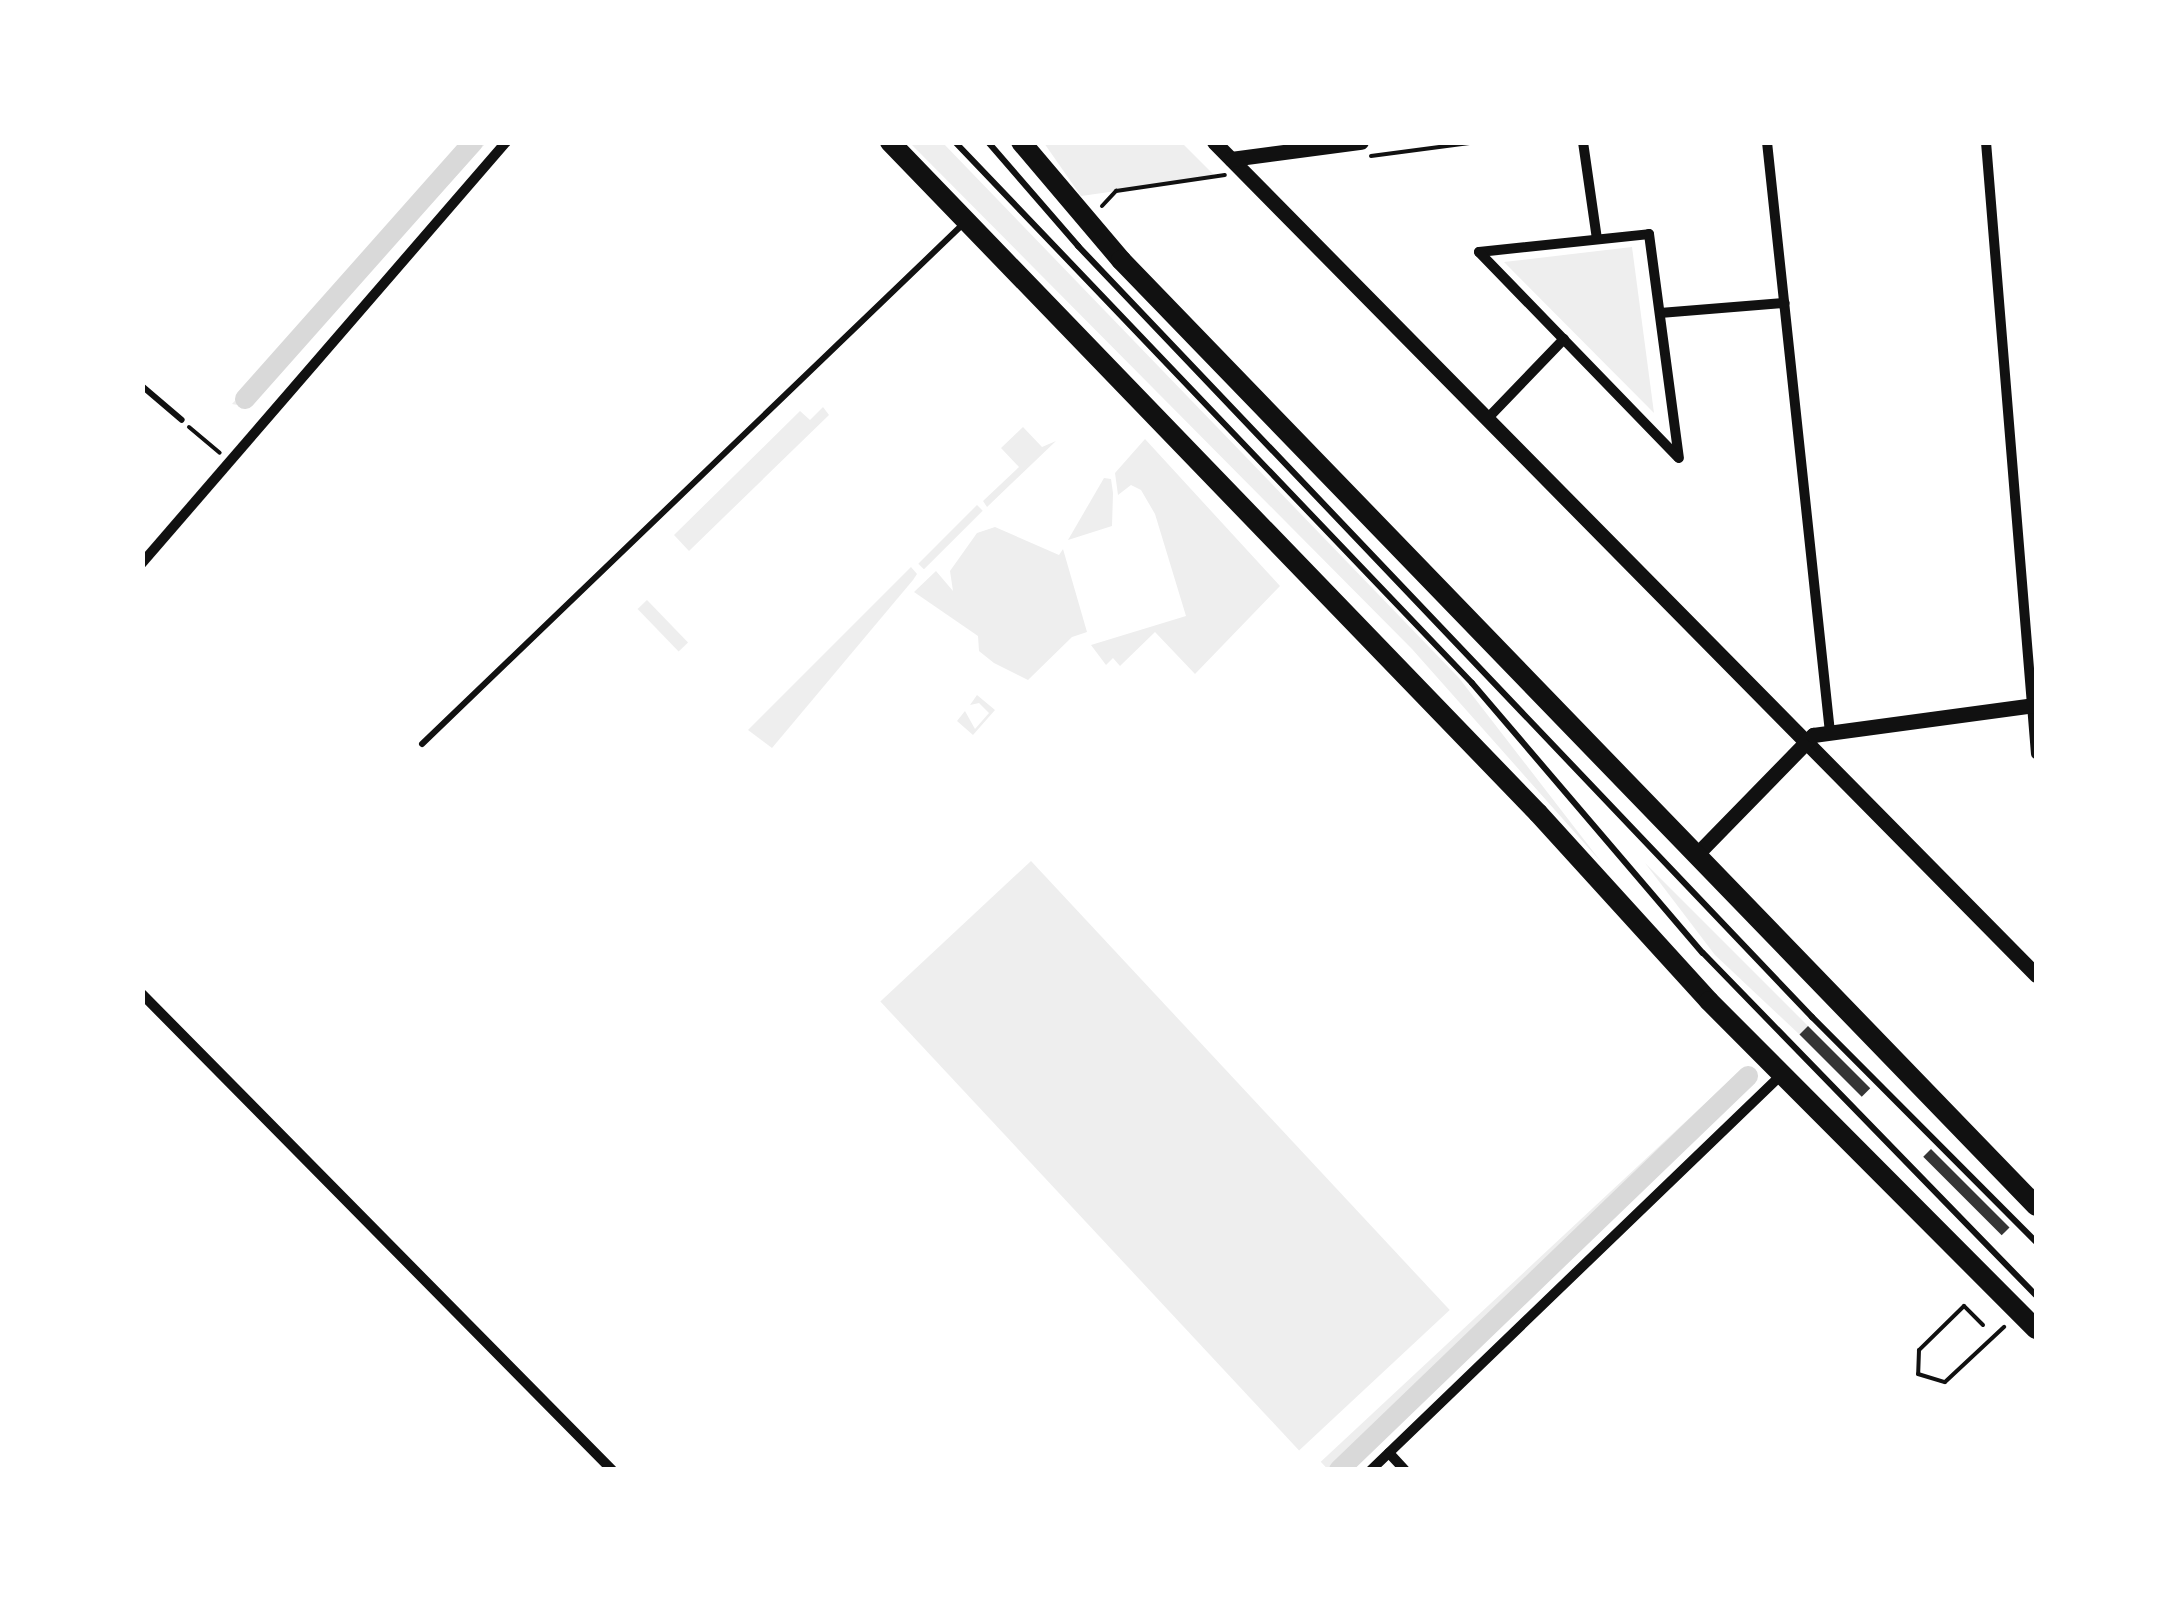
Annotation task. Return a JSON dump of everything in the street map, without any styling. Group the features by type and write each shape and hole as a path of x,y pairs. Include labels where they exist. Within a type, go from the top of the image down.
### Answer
{"highway":[{"path":"890,142 1782,1074 2036,1329"},
{"path":"1021,142 1087,224 2036,1206"}],"street":[{"path":"142,562 506,142"},
{"path":"1214,142 1230,167 1488,418 1804,744 2036,975"},
{"path":"1230,167 1360,142"},
{"path":"1583,142 1597,239"},
{"path":"1767,142 1830,732"},
{"path":"1986,142 2036,754"},
{"path":"1649,234 1679,458 1479,252 1597,239 1649,234"},
{"path":"1660,313 1785,303"},
{"path":"1488,418 1564,340"},
{"path":"1696,855 1804,744 1830,732 2034,705"},
{"path":"142,994 612,1470"},
{"path":"1372,1470 1782,1074"},
{"path":"1389,1453 1405,1470"}],"lane":[{"path":"955,142 1472,682 1703,954 2036,1295"},
{"path":"988,142 1812,1018 2036,1242"},
{"path":"422,744 967,221"},
{"path":"142,386 182,420"}],"path":[{"path":"1087,224 1116,191 1230,167"},
{"path":"182,420 231,462"},
{"path":"1983,1325 1964,1306 1919,1350 1918,1374 1938,1383 1952,1378 2012,1319"}],"shaded area":[{"path":"464,143 486,143 248,407 232,404"},
{"path":"910,143 943,143 1459,678 1602,863 1412,649"},
{"path":"1044,143 1182,143 1216,177 1081,196"},
{"path":"1632,247 1654,413 1504,262"},
{"path":"823,407 829,415 689,551 674,535 800,411 810,420"},
{"path":"1023,427 1042,447 1056,441 987,507 983,501 1019,467 1001,448"},
{"path":"1145,439 1280,586 1195,674 1155,632 1120,666 1113,658 1106,665 1091,645 1186,616 1155,514 1141,490 1131,485 1118,495 1115,473"},
{"path":"1104,478 1111,479 1112,526 1068,540"},
{"path":"977,505 983,511 924,569 918,564"},
{"path":"995,527 1059,555 1063,549 1087,632 1072,637 1028,680 994,663 979,651 978,636 914,592 936,571 953,591 950,571 977,533"},
{"path":"911,567 917,574 913,580 772,748 748,730"},
{"path":"647,600 688,642 679,651 638,609"},
{"path":"977,695 995,710 973,735 957,721 965,711 975,729 989,713 979,703 970,705"},
{"path":"1031,861 1450,1310 1299,1451 880,1001"},
{"path":"1645,863 1808,1026 1800,1035 1715,955"},
{"path":"1742,1069 1755,1083 1340,1470 1328,1470 1321,1462"}],"building":[{"path":"1808,1026 1870,1088 1862,1097 1800,1034"},
{"path":"1931,1149 2009,1227 2002,1235 1923,1157"}],"waterway":[{"path":"245,399 473,142"},
{"path":"1339,1470 1748,1076"}]}
